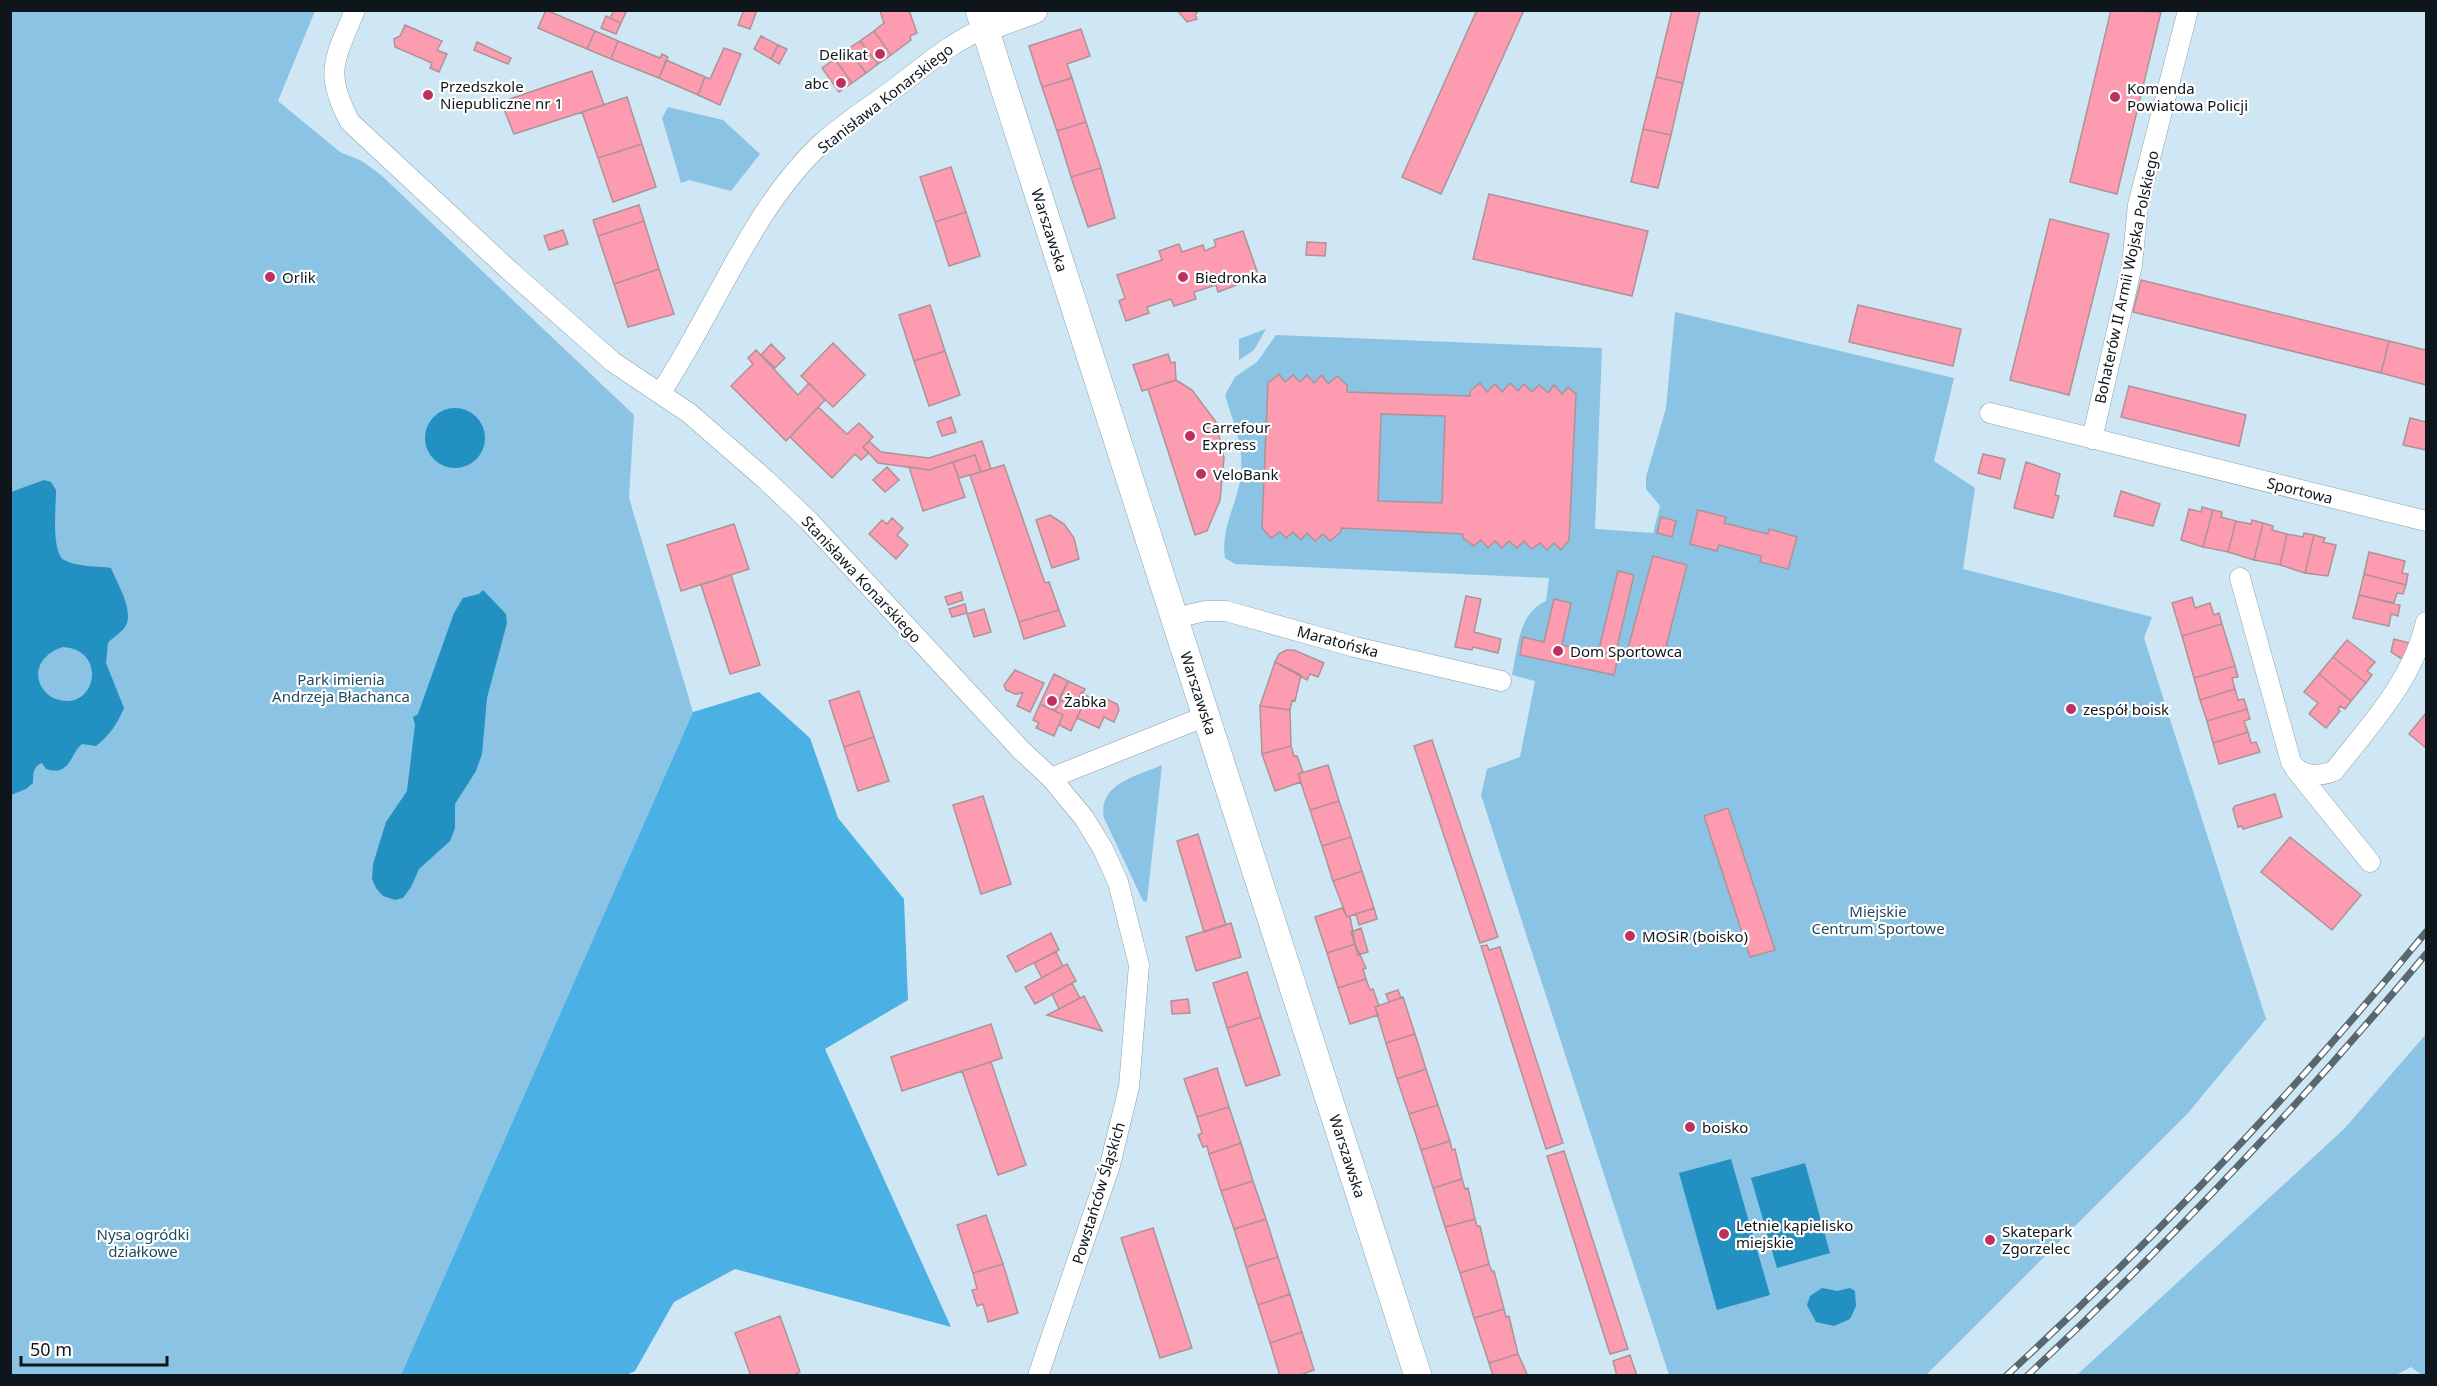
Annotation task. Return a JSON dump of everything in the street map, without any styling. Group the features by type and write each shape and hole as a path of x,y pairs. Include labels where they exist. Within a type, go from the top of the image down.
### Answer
{"main road":[{"path":"982,19 1034,10"},
{"name":"Warszawska","path":"982,19 1418,1376"}],"street":[{"name":"Stanisława Konarskiego","path":"355,10 338,51 333,78 337,96 350,122 510,271 613,362 661,392 695,418 808,521 1021,750 1051,778"},
{"name":"Bohaterów II Armii Wojska Polskiego","path":"2092,439 2132,265 2138,205 2188,10"},
{"name":"Stanisława Konarskiego","path":"661,392 685,357 764,215 804,163 821,144 966,36 982,19"},
{"path":"1990,413 2092,439"},
{"name":"Sportowa","path":"2092,439 2427,521"},
{"path":"2240,578 2291,762 2370,862"},
{"name":"Maratońska","path":"1175,618 1205,610 1226,611 1355,646 1501,681"},
{"path":"2295,769 2319,777 2334,771 2399,686 2420,648 2427,622"},
{"path":"1051,778 1206,716"},
{"name":"Powstańców Śląskich","path":"1038,1376 1110,1165 1129,1087 1139,965 1115,875 1084,818 1051,778"}],"green space":[{"name":"Park imienia Andrzeja Błachanca","path":"10,11 315,11 278,101 340,152 362,161 381,175 634,415 629,498 693,712 401,1375 11,1375"},
{"path":"668,107 723,120 760,154 731,191 689,180 681,183 662,118"},
{"name":"Miejskie Centrum Sportowe","path":"1675,312 1954,378 1934,461 1975,488 1963,569 2152,617 2144,638 2266,1019 2188,1113 1926,1375 1669,1375 1481,795 1487,769 1520,757 1535,681 1512,675 1521,632 1530,614 1546,601 1549,578 1235,564 1225,558 1226,530 1239,486 1241,462 1238,439 1225,395 1235,377 1257,362 1276,335 1602,348 1595,529 1653,533 1660,506 1646,489 1646,477 1666,408"},
{"path":"1266,329 1254,350 1239,360 1239,339"},
{"path":"1162,765 1147,902 1143,901 1104,818 1103,806 1113,789 1121,783"},
{"path":"2426,1034 2426,1375 2422,1375 2411,1367 2394,1376 2077,1375 2344,1129"}],"shaded area":[{"path":"455,408 476,417 485,438 476,459 455,468 434,459 425,438 434,417"},
{"path":"44,480 51,482 56,490 56,539 60,555 64,560 75,564 111,568 127,606 128,621 125,627 108,643 106,663 124,708 116,724 96,746 82,744 69,763 60,770 46,769 42,763 39,764 34,771 33,783 26,789 11,795 11,492","holes":["63,647 77,651 87,658 91,668 92,678 88,688 82,696 72,701 53,698 41,686 38,673 42,661"]},
{"path":"483,590 506,614 507,623 487,698 482,754 476,771 455,804 455,828 450,841 419,869 403,898 395,900 383,896 376,888 372,879 373,864 386,822 407,791 415,725 413,717 418,714 454,613 463,598 479,594"},
{"path":"759,692 810,738 838,818 904,899 908,1000 825,1049 951,1327 735,1269 674,1302 635,1371 626,1375 401,1375 693,712"},
{"name":"Letnie kąpielisko miejskie","path":"1731,1159 1770,1295 1717,1310 1679,1173"},
{"path":"1805,1163 1830,1253 1777,1268 1751,1178"},
{"path":"1822,1288 1837,1291 1850,1288 1855,1291 1856,1306 1850,1319 1834,1326 1816,1322 1807,1305 1810,1296"}],"building":[{"path":"546,10 595,31 587,49 538,28"},
{"path":"614,10 627,10 621,23 610,18"},
{"path":"744,10 757,10 750,29 738,25"},
{"path":"909,10 917,33 910,36 911,40 891,55 874,31 884,23 880,11"},
{"path":"1177,10 1199,10 1195,15 1197,19 1187,22"},
{"path":"1477,10 1524,10 1441,194 1402,177"},
{"path":"1672,10 1700,10 1683,83 1656,77"},
{"name":"Komenda Powiatowa Policji","path":"2111,10 2161,12 2117,194 2070,182"},
{"path":"606,16 621,23 616,34 601,28"},
{"path":"405,25 442,41 437,50 447,54 439,72 430,68 432,63 395,47 394,39 400,36"},
{"path":"1081,29 1090,56 1067,64 1072,78 1042,87 1029,46"},
{"path":"595,31 618,41 611,59 587,49"},
{"path":"874,31 891,55 878,64 860,41"},
{"path":"761,36 778,45 771,59 754,49"},
{"path":"618,41 660,58 662,54 668,57 659,78 611,59"},
{"path":"860,41 878,64 866,73 848,49"},
{"path":"477,42 511,58 508,64 474,50"},
{"path":"778,45 787,49 779,64 771,59"},
{"path":"724,48 741,54 720,105 698,95 705,77 710,79"},
{"path":"848,49 866,73 852,83 835,59"},
{"path":"835,59 852,83 839,92 822,68"},
{"path":"666,60 705,77 698,95 659,78"},
{"path":"592,71 604,105 514,134 501,102"},
{"path":"1656,77 1683,83 1671,135 1643,129"},
{"path":"1072,78 1086,122 1057,131 1042,87"},
{"path":"627,97 642,144 598,158 582,112"},
{"path":"1086,122 1101,168 1071,177 1057,131"},
{"path":"1643,129 1671,135 1658,188 1631,182"},
{"path":"642,144 656,187 613,202 598,158"},
{"path":"951,167 966,212 935,222 920,177"},
{"path":"1101,168 1115,218 1088,227 1071,177"},
{"path":"1489,194 1648,231 1632,296 1473,259"},
{"path":"639,205 644,221 598,236 593,220"},
{"path":"966,212 980,256 949,266 935,222"},
{"path":"2050,219 2109,234 2069,395 2010,380"},
{"path":"644,221 659,269 614,284 598,236"},
{"path":"563,230 568,244 549,250 544,236"},
{"name":"Biedronka","path":"1243,231 1258,274 1218,292 1216,285 1194,292 1196,299 1174,306 1171,299 1147,307 1149,313 1126,321 1119,301 1125,298 1117,275 1162,260 1159,251 1179,244 1182,252 1203,245 1205,251 1216,246 1214,240"},
{"path":"1307,242 1326,243 1325,256 1306,255"},
{"path":"659,269 674,314 628,327 614,284"},
{"path":"2141,280 2389,341 2381,373 2133,312"},
{"path":"930,305 945,351 914,361 899,315"},
{"path":"1858,305 1961,329 1953,366 1849,342"},
{"path":"2389,341 2426,350 2426,385 2381,373"},
{"path":"833,343 865,375 833,407 801,376"},
{"path":"771,344 785,358 775,368 761,355"},
{"path":"756,350 798,395 809,383 825,400 786,441 731,386 753,364 748,358"},
{"path":"945,351 960,395 929,406 914,361"},
{"path":"1168,354 1171,363 1175,362 1176,380 1142,391 1133,365"},
{"path":"1279,374 1285,382 1293,375 1300,382 1307,375 1314,383 1322,375 1328,384 1337,376 1347,385 1347,392 1470,396 1470,391 1480,383 1487,392 1495,384 1502,392 1510,383 1518,391 1524,384 1532,392 1539,385 1548,393 1554,385 1562,394 1568,387 1576,394 1569,540 1561,550 1554,543 1547,550 1540,543 1531,549 1524,541 1517,548 1509,541 1502,548 1495,541 1488,548 1481,540 1474,546 1463,538 1463,534 1341,528 1341,532 1330,541 1323,534 1315,541 1307,533 1301,540 1293,532 1286,538 1280,532 1271,538 1262,528 1268,383","holes":["1381,414 1445,416 1442,503 1378,501"]},
{"path":"1176,380 1192,390 1216,422 1224,458 1220,500 1207,531 1195,535 1148,389"},
{"path":"2129,386 2246,415 2239,446 2121,417"},
{"path":"818,407 847,434 859,423 873,437 863,447 869,453 861,460 855,454 832,478 790,437"},
{"path":"951,417 956,432 942,436 937,422"},
{"path":"2410,418 2426,422 2426,450 2403,445"},
{"path":"869,441 881,452 929,458 982,441 991,469 981,472 975,455 929,470 878,463 863,447"},
{"path":"1983,454 2005,459 2000,479 1978,473"},
{"path":"975,455 981,472 959,478 953,462"},
{"path":"953,462 965,497 923,511 909,467 929,470"},
{"path":"2026,462 2060,474 2055,495 2059,496 2053,518 2014,508"},
{"path":"1004,465 1045,583 1049,582 1059,610 1019,622 970,475"},
{"path":"887,467 899,480 885,492 873,480"},
{"path":"2121,491 2160,504 2153,526 2114,516"},
{"path":"2202,507 2213,510 2203,547 2181,540 2189,509 2201,512"},
{"path":"1698,510 1726,517 1724,523 1768,534 1769,529 1797,537 1788,569 1760,562 1761,556 1719,545 1717,551 1690,544"},
{"path":"2213,510 2222,512 2221,517 2236,521 2228,552 2203,547"},
{"path":"1050,515 1064,524 1074,538 1079,559 1052,568 1036,520"},
{"path":"1661,517 1676,521 1672,537 1657,533"},
{"path":"892,518 903,528 897,535 908,545 896,559 869,534 882,520 887,524"},
{"path":"2252,520 2263,523 2254,560 2228,552 2236,521 2251,524"},
{"path":"2263,523 2273,526 2272,530 2287,534 2280,565 2254,560"},
{"path":"734,524 749,569 681,591 667,545"},
{"path":"2304,533 2314,535 2305,573 2280,565 2287,534 2303,537"},
{"path":"2314,535 2325,538 2323,542 2336,545 2328,576 2305,573"},
{"path":"2369,552 2405,561 2402,573 2408,574 2406,585 2364,574"},
{"path":"1653,556 1687,565 1663,658 1628,648"},
{"path":"1618,571 1634,575 1617,647 1620,648 1618,657 1598,653"},
{"path":"2364,574 2406,585 2403,594 2397,593 2394,603 2359,595"},
{"path":"731,575 760,665 730,674 701,585"},
{"path":"961,592 963,600 948,605 945,597"},
{"path":"2359,595 2400,605 2398,616 2391,614 2389,626 2353,618"},
{"path":"1466,596 1481,599 1474,632 1501,639 1498,653 1473,647 1472,650 1455,647"},
{"path":"2192,597 2195,608 2210,603 2214,615 2219,613 2222,624 2182,636 2172,603"},
{"path":"1554,599 1571,603 1562,645 1618,657 1614,675 1520,655 1523,637 1544,642"},
{"path":"965,604 967,613 952,617 949,609"},
{"path":"984,609 991,632 974,637 967,614"},
{"path":"1059,610 1065,626 1024,639 1019,622"},
{"path":"2222,624 2235,666 2194,678 2182,636"},
{"path":"2394,639 2409,643 2405,661 2391,652"},
{"path":"2347,640 2375,662 2367,671 2372,675 2366,683 2333,657"},
{"path":"1286,650 1294,650 1324,663 1318,677 1310,674 1307,680 1275,662 1279,654"},
{"path":"2333,657 2366,683 2351,701 2319,674"},
{"path":"1275,662 1301,675 1295,701 1292,700 1290,710 1260,706"},
{"path":"2235,666 2238,677 2232,678 2235,689 2200,700 2194,678"},
{"path":"1015,670 1044,683 1030,712 1017,706 1023,693 1015,694 1006,690 1004,685"},
{"path":"1054,674 1068,681 1055,711 1040,704"},
{"path":"2319,674 2351,701 2345,709 2340,706 2338,709 2340,711 2326,728 2309,714 2318,703 2304,692"},
{"path":"1068,681 1085,689 1075,706 1059,699"},
{"path":"2235,689 2238,700 2244,699 2247,709 2207,721 2200,700"},
{"path":"859,691 874,737 844,747 829,701"},
{"path":"1081,693 1100,702 1102,697 1117,704 1119,710 1114,722 1104,717 1099,728 1077,718 1081,709 1075,706"},
{"path":"1061,700 1081,709 1071,731 1059,725 1063,715 1055,711"},
{"path":"1040,704 1063,715 1054,736 1036,728 1039,723 1033,720"},
{"path":"1260,706 1290,710 1291,746 1262,754"},
{"path":"2247,709 2250,719 2244,721 2248,732 2213,743 2207,721"},
{"path":"2426,713 2426,748 2409,734"},
{"path":"2248,732 2251,743 2256,742 2260,752 2219,764 2213,743"},
{"path":"874,737 889,781 858,791 844,747"},
{"path":"1432,740 1498,937 1480,943 1414,746"},
{"path":"1291,746 1303,772 1298,774 1301,782 1275,791 1262,754"},
{"path":"1328,765 1339,801 1310,810 1298,774"},
{"path":"2275,794 2282,817 2243,829 2242,826 2238,827 2233,809 2235,806"},
{"path":"983,796 1011,884 981,894 953,805"},
{"path":"1339,801 1351,837 1322,846 1310,810"},
{"path":"1728,808 1775,950 1750,957 1704,816"},
{"path":"1198,834 1226,925 1204,932 1177,841"},
{"path":"1351,837 1362,871 1333,881 1322,846"},
{"path":"2290,837 2361,895 2332,930 2261,872"},
{"path":"1362,871 1374,908 1347,917 1333,881"},
{"path":"1342,908 1347,917 1350,916 1355,944 1327,953 1315,917"},
{"path":"1374,908 1377,919 1359,925 1356,914"},
{"path":"1231,923 1241,957 1196,971 1186,937"},
{"path":"1361,928 1368,952 1358,955 1351,932"},
{"path":"1051,933 1059,950 1016,972 1007,956"},
{"path":"1355,944 1366,968 1363,969 1366,979 1338,988 1327,953"},
{"path":"1487,945 1489,950 1500,947 1563,1143 1546,1149 1481,946"},
{"path":"1056,952 1063,966 1042,978 1034,963"},
{"path":"1067,964 1076,981 1035,1004 1025,987"},
{"path":"1247,972 1261,1017 1227,1028 1213,983"},
{"path":"1366,979 1370,990 1373,989 1379,1006 1375,1007 1378,1015 1350,1024 1338,988"},
{"path":"1072,983 1080,998 1059,1009 1052,994"},
{"path":"1398,990 1401,998 1389,1002 1386,994"},
{"path":"1084,996 1102,1031 1047,1015 1059,1009"},
{"path":"1403,997 1415,1034 1386,1043 1375,1007"},
{"path":"1188,999 1190,1013 1172,1014 1171,1001"},
{"path":"1261,1017 1280,1075 1246,1086 1227,1028"},
{"path":"991,1024 1002,1058 902,1091 891,1057"},
{"path":"1415,1034 1426,1069 1397,1079 1386,1043"},
{"path":"991,1062 1026,1165 998,1175 962,1071"},
{"path":"1217,1068 1229,1107 1197,1117 1184,1079"},
{"path":"1426,1069 1438,1105 1409,1114 1397,1079"},
{"path":"1438,1105 1450,1141 1421,1150 1409,1114"},
{"path":"1229,1107 1241,1143 1209,1154 1207,1146 1203,1147 1198,1135 1202,1133 1197,1117"},
{"path":"1450,1141 1452,1150 1455,1149 1462,1179 1433,1188 1421,1150"},
{"path":"1241,1143 1253,1181 1221,1191 1209,1154"},
{"path":"1564,1151 1628,1349 1610,1354 1547,1156"},
{"path":"1462,1179 1465,1189 1468,1188 1475,1219 1445,1227 1433,1188"},
{"path":"1253,1181 1266,1219 1234,1229 1221,1191"},
{"path":"986,1215 1003,1264 973,1273 957,1225"},
{"path":"1266,1219 1278,1257 1246,1267 1234,1229"},
{"path":"1475,1219 1477,1226 1480,1226 1489,1264 1460,1273 1445,1227"},
{"path":"1153,1228 1192,1348 1160,1358 1121,1238"},
{"path":"1278,1257 1290,1294 1258,1305 1246,1267"},
{"path":"1003,1264 1018,1313 988,1322 983,1304 977,1306 972,1290 977,1289 973,1273"},
{"path":"1489,1264 1492,1272 1494,1271 1504,1309 1474,1318 1460,1273"},
{"path":"1290,1294 1302,1332 1270,1343 1258,1305"},
{"path":"1504,1309 1506,1317 1509,1316 1518,1354 1489,1363 1474,1318"},
{"path":"780,1316 800,1372 791,1376 751,1376 735,1333"},
{"path":"1302,1332 1314,1370 1298,1376 1280,1376 1270,1343"},
{"path":"1518,1354 1528,1376 1493,1376 1489,1363"},
{"path":"1630,1355 1637,1376 1617,1376 1613,1361"}],"railway":[{"path":"2006,1376 2117,1270 2224,1161 2327,1048 2426,932"},
{"path":"2027,1376 2132,1275 2233,1171 2283,1118 2426,954"}],"place":[{"name":"Delikat","path":"880,54"},
{"name":"abc","path":"841,83"},
{"name":"Przedszkole Niepubliczne nr 1","path":"428,95"},
{"name":"Komenda Powiatowa Policji","path":"2115,97"},
{"name":"Orlik","path":"270,277"},
{"name":"Biedronka","path":"1183,277"},
{"name":"Carrefour Express","path":"1190,436"},
{"name":"VeloBank","path":"1201,474"},
{"name":"Dom Sportowca","path":"1558,651"},
{"name":"Żabka","path":"1052,701"},
{"name":"zespół boisk","path":"2071,709"},
{"name":"MOSiR (boisko)","path":"1630,936"},
{"name":"boisko","path":"1690,1127"},
{"name":"Letnie kąpielisko miejskie","path":"1724,1234"},
{"name":"Skatepark Zgorzelec","path":"1990,1240"}],"park label":[{"name":"Nysa ogródki działkowe","path":"143,1242"}]}
